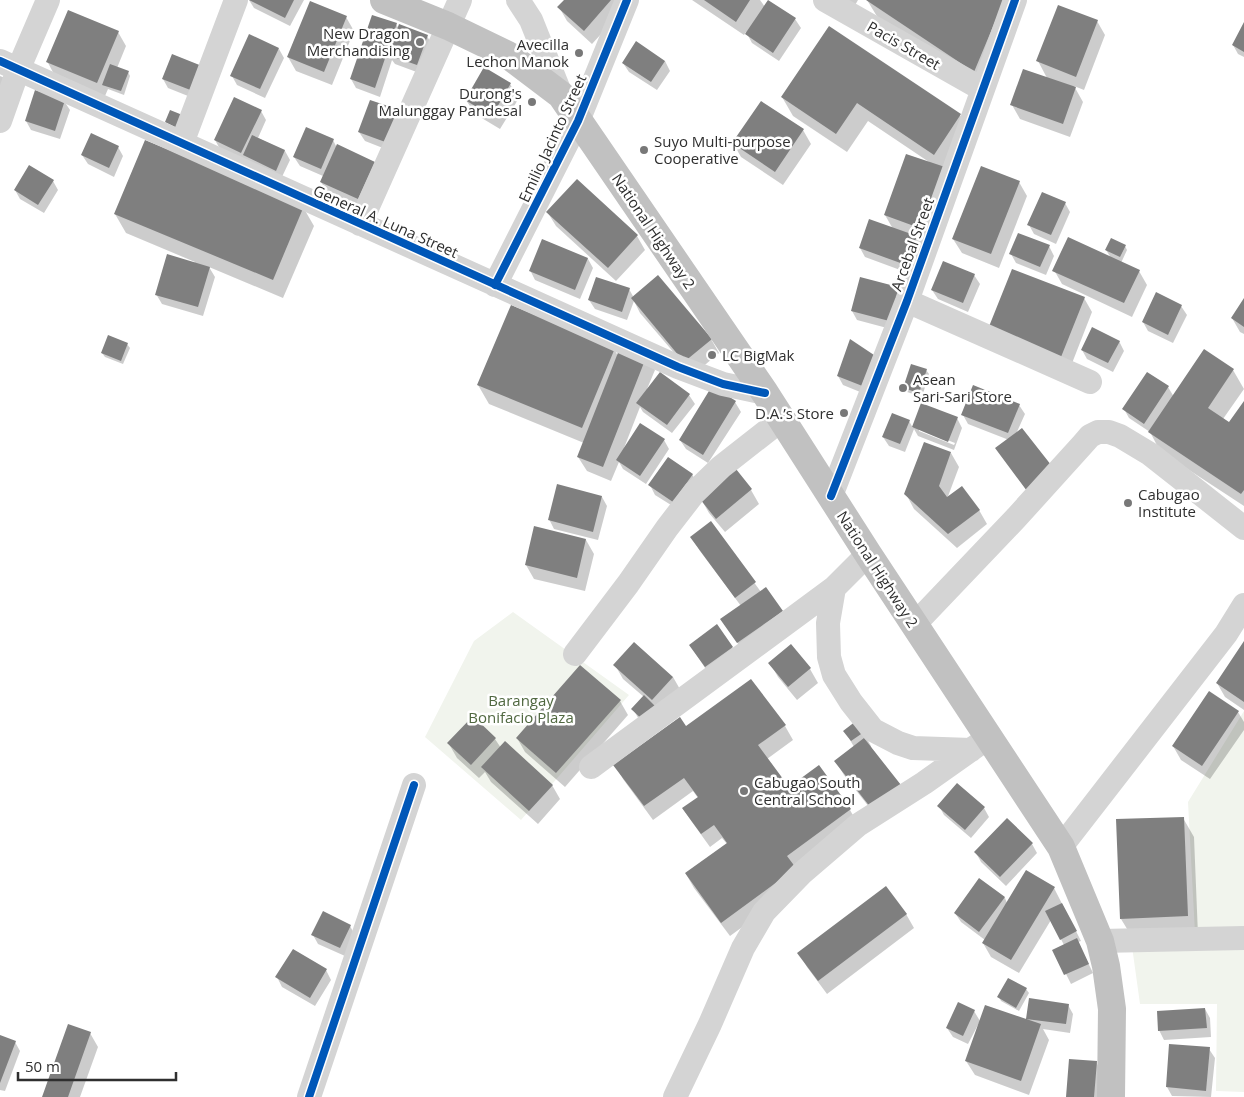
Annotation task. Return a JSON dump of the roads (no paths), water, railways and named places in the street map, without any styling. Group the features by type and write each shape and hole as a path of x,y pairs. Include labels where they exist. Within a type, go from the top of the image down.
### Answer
{"highway":[{"name":"National Highway 2","path":"384,0 448,26 508,55 561,95 765,394 914,625 980,743 1061,847 1100,941 1106,966 1112,1009 1111,1097"}],"street":[{"path":"0,121 9,66 48,0"},
{"path":"182,143 236,0"},
{"path":"360,224 460,0"},
{"path":"518,0 531,20 561,95"},
{"name":"Emilio Jacinto Street","path":"495,285 578,121 627,0"},
{"name":"Pacis Street","path":"825,0 982,89"},
{"name":"Arcebal Street","path":"831,496 907,301 1015,0"},
{"name":"General A. Luna Street","path":"9,66 687,370 723,384 765,394"},
{"path":"907,301 1090,382"},
{"path":"575,654 694,493 720,467 781,420"},
{"path":"914,625 1016,518 1090,436 1098,432 1108,432 1120,436 1150,454 1244,528"},
{"path":"591,768 834,588 868,554"},
{"path":"834,588 828,623 829,657 834,675 873,730 898,744 913,748 980,743"},
{"path":"1061,847 1226,634 1244,605"},
{"path":"675,1097 710,1024 743,948 764,912 802,873 858,825 980,743"},
{"path":"309,1097 414,784"},
{"path":"1100,941 1244,938"}],"place":[{"name":"New Dragon Merchandising","path":"420,42"},
{"name":"Avecilla Lechon Manok","path":"579,53"},
{"name":"Durong's Malunggay Pandesal","path":"532,102"},
{"name":"Suyo Multi-purpose Cooperative","path":"644,150"},
{"name":"LC BigMak","path":"712,355"},
{"name":"Asean Sari-Sari Store","path":"903,388"},
{"name":"D.A.’s Store","path":"844,413"},
{"name":"Cabugao Institute","path":"1128,503"},
{"name":"Cabugao South Central School","path":"744,791"}],"park label":[{"name":"Barangay Bonifacio Plaza","path":"521,708"}]}
